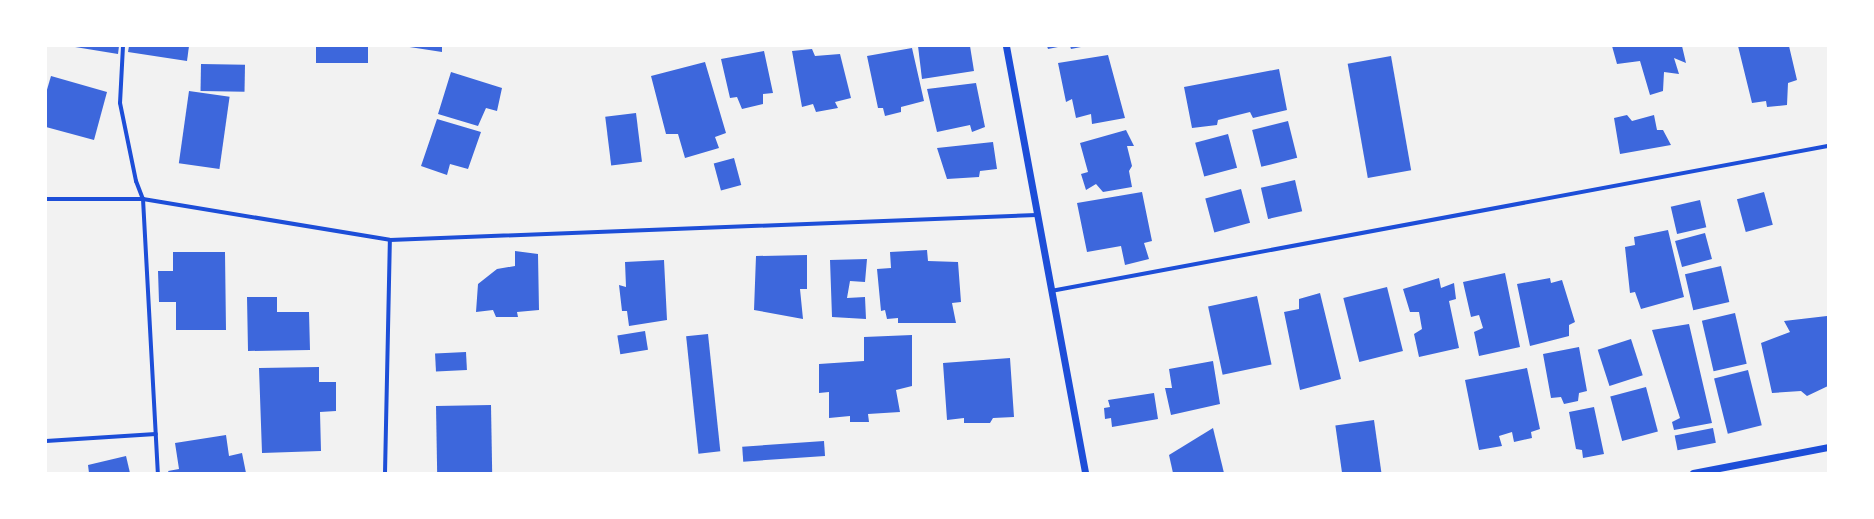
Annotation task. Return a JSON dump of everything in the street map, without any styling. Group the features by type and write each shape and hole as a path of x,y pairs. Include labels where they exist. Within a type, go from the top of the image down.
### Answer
{"street":[{"path":"123,46 120,103 136,181 143,199 158,473"},
{"path":"1006,46 1085,473"},
{"path":"1052,291 1828,146"},
{"path":"46,199 143,199 390,240 1037,215"},
{"path":"385,473 390,240"},
{"path":"46,441 156,434"},
{"path":"1693,473 1828,446"}],"building":[{"path":"69,46 119,46 118,54"},
{"path":"129,46 189,46 187,61 128,52"},
{"path":"316,46 368,46 368,63 316,63"},
{"path":"403,46 442,46 442,52"},
{"path":"918,46 970,46 974,71 922,79"},
{"path":"1047,46 1058,46 1058,47 1048,49"},
{"path":"1070,46 1080,46 1081,47 1071,49"},
{"path":"1612,46 1682,46 1686,63 1674,58 1679,74 1664,72 1663,91 1650,95 1640,61 1617,64"},
{"path":"1738,46 1789,46 1797,80 1788,83 1787,105 1767,107 1766,101 1752,103"},
{"path":"912,48 924,101 901,107 901,112 885,116 883,108 878,108 867,56"},
{"path":"812,49 815,56 840,54 851,98 835,102 838,108 816,112 813,104 802,107 792,51"},
{"path":"764,51 773,93 763,94 763,104 742,109 737,97 730,98 721,59"},
{"path":"1108,55 1125,118 1092,124 1091,114 1076,118 1072,99 1066,102 1058,63"},
{"path":"1391,56 1411,170 1368,178 1348,64"},
{"path":"705,62 726,133 715,137 719,148 685,158 678,134 666,134 651,76"},
{"path":"201,64 245,65 245,92 201,91"},
{"path":"1279,69 1287,110 1253,118 1250,112 1218,120 1217,125 1192,128 1184,87"},
{"path":"451,72 502,88 497,111 486,108 478,126 438,114"},
{"path":"51,76 107,92 94,140 46,127 46,93"},
{"path":"976,83 985,127 972,132 970,125 937,132 927,89"},
{"path":"189,91 230,97 219,169 179,163"},
{"path":"636,113 642,162 611,165 605,117"},
{"path":"1627,115 1632,121 1654,115 1657,130 1663,130 1671,145 1620,154 1614,118"},
{"path":"437,119 481,132 468,169 450,164 447,175 421,166"},
{"path":"1288,121 1297,158 1261,167 1252,130"},
{"path":"1126,130 1134,146 1127,146 1132,166 1129,171 1132,187 1103,192 1096,184 1086,190 1081,174 1088,172 1080,143"},
{"path":"1228,134 1237,168 1204,177 1195,143"},
{"path":"993,142 997,169 980,171 979,177 947,179 937,148"},
{"path":"734,158 741,185 721,190 714,163"},
{"path":"1295,180 1302,211 1268,219 1261,188"},
{"path":"1241,189 1250,223 1214,232 1205,199"},
{"path":"1142,192 1152,241 1144,243 1149,259 1125,265 1121,246 1087,252 1077,203"},
{"path":"1764,192 1773,225 1746,232 1737,199"},
{"path":"1700,200 1706,227 1677,234 1671,207"},
{"path":"1668,230 1684,297 1641,309 1635,292 1630,293 1625,247 1635,245 1634,237"},
{"path":"1705,233 1712,259 1682,267 1675,241"},
{"path":"927,250 928,261 958,262 961,302 952,303 956,323 898,323 898,318 887,319 885,310 881,311 877,269 891,268 890,252"},
{"path":"515,251 538,254 539,310 517,312 518,317 496,317 493,310 476,312 478,284 497,269 515,266"},
{"path":"173,252 225,252 226,330 176,330 176,302 159,302 158,271 173,271"},
{"path":"807,255 807,289 800,289 803,319 754,310 756,256"},
{"path":"867,259 865,282 850,281 847,298 865,297 866,319 832,317 830,260"},
{"path":"664,260 667,320 629,326 627,311 622,311 619,285 626,287 625,262"},
{"path":"1721,266 1729,302 1693,310 1685,274"},
{"path":"1505,273 1520,347 1479,356 1474,332 1483,328 1479,315 1471,317 1463,282"},
{"path":"1439,278 1441,288 1454,283 1456,299 1449,301 1459,348 1419,357 1414,334 1422,329 1419,312 1410,312 1403,289"},
{"path":"1550,278 1551,283 1562,280 1575,322 1569,325 1569,336 1530,346 1517,284"},
{"path":"1387,287 1403,351 1359,362 1343,298"},
{"path":"1320,293 1341,379 1300,390 1284,312 1299,309 1299,299"},
{"path":"1257,296 1272,364 1223,375 1208,306"},
{"path":"247,297 277,297 277,312 309,312 310,350 248,351"},
{"path":"1735,313 1747,364 1714,371 1702,321"},
{"path":"1827,316 1828,386 1807,396 1801,391 1772,393 1761,343 1790,332 1784,321"},
{"path":"1689,324 1712,423 1674,430 1672,422 1680,418 1652,330"},
{"path":"645,331 648,350 620,354 617,335"},
{"path":"708,334 720,451 698,454 686,336"},
{"path":"912,335 912,386 896,390 900,412 868,414 869,422 850,422 850,416 829,418 829,392 819,393 819,364 864,361 864,337"},
{"path":"1631,339 1643,375 1609,386 1598,350"},
{"path":"1579,347 1587,391 1579,393 1578,401 1564,404 1561,397 1551,398 1543,354"},
{"path":"466,352 467,370 436,372 435,354"},
{"path":"1010,358 1014,417 993,418 990,423 964,423 964,418 947,420 943,363"},
{"path":"1213,361 1220,404 1171,415 1165,388 1172,388 1169,369"},
{"path":"319,367 319,382 336,382 336,411 320,412 321,451 262,453 259,368"},
{"path":"1527,368 1540,429 1531,432 1532,438 1514,442 1512,432 1499,436 1502,446 1479,450 1465,380"},
{"path":"1748,370 1762,425 1728,434 1714,378"},
{"path":"1646,387 1658,431 1622,441 1610,397"},
{"path":"1154,393 1158,419 1112,427 1111,418 1105,419 1104,408 1110,407 1108,400"},
{"path":"491,405 492,473 437,473 436,406"},
{"path":"1594,407 1604,454 1583,458 1582,450 1576,449 1569,412"},
{"path":"1374,420 1381,472 1342,473 1335,425"},
{"path":"1213,428 1224,473 1173,473 1169,455"},
{"path":"1713,428 1716,443 1678,450 1675,435"},
{"path":"226,435 229,456 242,453 246,473 169,473 168,471 179,469 175,443"},
{"path":"824,441 825,456 743,462 742,447"},
{"path":"126,456 130,473 89,473 88,465"}]}
